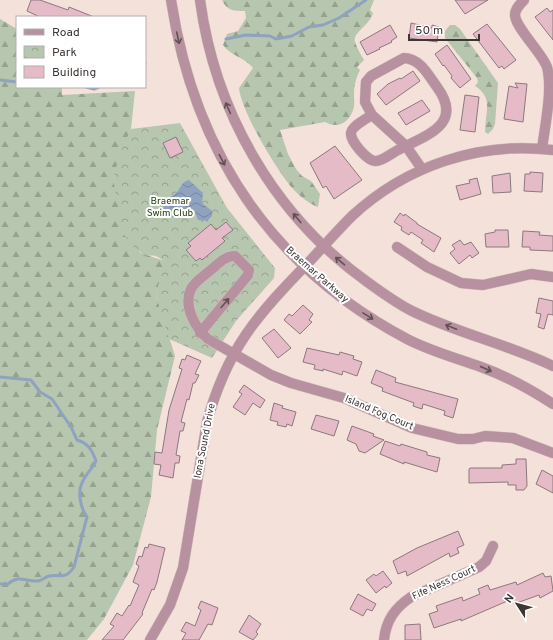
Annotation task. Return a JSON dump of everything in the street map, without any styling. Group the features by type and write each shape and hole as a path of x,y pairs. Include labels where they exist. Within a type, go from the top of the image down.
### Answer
{"street":[{"name":"Braemar Parkway","path":"172,0 182,57 190,86 216,147 239,189 284,247 304,267 353,307 408,340 482,367 522,385 553,404"},
{"path":"200,0 209,50 224,97 243,139 259,167 280,198 323,247 355,273 410,310 464,333 553,366"},
{"path":"524,0 516,10 516,21 543,59 550,78 550,89 542,149"},
{"path":"372,115 354,128 351,134 352,138 367,158 374,162 378,161 406,146 434,132 439,128 445,119 445,103 442,95 420,65 410,59 399,60 369,78 366,82 365,102 372,115 406,146 422,169"},
{"name":"Iona Sound Drive","path":"150,640 170,605 184,568 207,422 220,381 233,354 260,313 352,216 392,185 422,169 443,161 483,151 506,148 553,150"},
{"path":"397,247 427,267 461,283 483,285 531,274 553,277"},
{"path":"235,256 247,267 249,270 248,275 200,333 195,325 189,303 192,288 223,259 235,256"},
{"name":"Island Fog Court","path":"200,333 233,354 271,375 291,383 348,400 412,428 458,439 473,439 485,436 513,438 553,453"},
{"name":"Fife Ness Court","path":"384,640 388,621 402,603 412,597 480,567 491,553 493,546"}],"green space":[{"path":"222,0 374,0 370,10 373,13 356,35 355,39 357,47 364,60 357,67 360,70 356,79 354,91 354,108 349,118 342,124 338,125 325,122 280,130 288,154 296,169 302,176 311,181 320,194 318,207 302,197 286,180 269,155 246,111 239,88 253,68 246,61 226,49 223,45 227,34 238,31 246,18 245,11 231,10"},
{"path":"0,19 16,28 16,88 62,88 62,95 135,91 131,129 113,178 140,253 165,261 156,295 175,356 157,430 151,497 133,565 104,619 87,640 0,640"},
{"path":"450,25 455,25 460,29 498,83 495,124 493,129 488,134 485,132 487,101 485,95 475,86 478,82 477,78 445,38 445,31"},
{"name":"Braemar Swim Club","path":"180,123 227,208 275,268 274,278 236,321 212,358 169,339 156,295 164,261 155,256 145,257 123,234 113,178 122,148 131,129"}],"water":[{"path":"189,180 203,193 202,203 212,211 212,216 207,221 198,220 194,210 190,208 175,217 171,217 163,208 166,202 176,193 183,183"}],"building":[{"path":"31,0 40,0 68,10 69,7 92,16 38,16 27,11"},
{"path":"455,0 488,0 465,14"},
{"path":"547,8 550,12 553,10 553,40 535,17"},
{"path":"411,23 432,28 432,25 439,27 437,42 409,38"},
{"path":"487,24 516,60 504,69 502,66 499,68 473,34"},
{"path":"390,25 397,37 391,41 392,42 367,55 360,42"},
{"path":"447,45 471,79 460,88 451,78 452,76 435,54"},
{"path":"413,71 420,81 386,105 377,94 388,84 400,78 401,79"},
{"path":"515,83 527,84 523,122 504,119 509,86 518,88"},
{"path":"465,95 479,97 475,132 460,130"},
{"path":"422,100 430,111 406,125 398,113"},
{"path":"176,137 183,152 170,158 163,143"},
{"path":"335,146 362,180 334,199 326,186 323,188 310,163"},
{"path":"530,172 543,173 542,192 524,191 525,174 530,174"},
{"path":"510,173 511,192 493,193 492,176"},
{"path":"477,178 481,194 460,200 456,186 470,183 469,180"},
{"path":"400,213 404,216 405,214 417,224 441,238 434,252 421,243 423,240 411,232 409,235 401,230 402,227 394,222"},
{"path":"226,222 233,230 222,238 225,241 202,260 200,258 196,261 186,250 191,246 188,243 211,224 216,230"},
{"path":"495,230 508,230 509,247 486,247 485,234 495,232"},
{"path":"523,231 540,232 539,235 553,236 553,251 530,250 530,247 522,247"},
{"path":"460,240 464,245 471,242 479,253 472,258 470,255 459,264 450,253 455,249 452,245"},
{"path":"539,298 553,301 553,315 548,314 544,329 538,327 541,314 536,313"},
{"path":"303,305 313,314 309,320 312,322 300,334 284,320 289,314 292,316"},
{"path":"274,329 291,348 278,358 262,338"},
{"path":"307,348 339,355 340,352 354,356 353,359 362,362 357,376 343,371 342,375 323,369 323,371 314,369 315,365 303,362"},
{"path":"187,355 201,361 195,374 199,375 195,383 193,383 181,422 185,423 183,431 180,431 176,455 180,456 179,463 175,463 173,478 159,475 161,465 154,464 155,452 162,453 169,410 182,369 179,368 182,359 185,360"},
{"path":"376,370 396,378 395,382 458,399 453,418 444,415 445,411 423,404 422,409 413,406 414,403 382,391 383,388 371,383"},
{"path":"244,385 265,400 260,408 253,403 245,415 233,407 242,394 239,392"},
{"path":"274,403 283,406 282,408 296,412 292,426 287,424 286,427 277,425 278,422 270,420"},
{"path":"316,415 339,421 334,436 311,429"},
{"path":"352,426 374,434 373,436 384,440 365,453 359,451 356,444 347,440"},
{"path":"385,441 427,452 427,455 440,458 437,472 404,462 404,464 380,454"},
{"path":"516,459 526,459 527,486 524,490 516,490 516,485 508,485 508,482 469,483 470,468 502,468 502,465 516,464"},
{"path":"542,470 553,476 553,493 536,484"},
{"path":"458,531 464,545 457,548 459,553 450,557 449,553 407,576 406,571 398,574 393,561 417,548"},
{"path":"149,544 165,548 157,582 154,590 152,589 142,613 143,614 123,640 102,640 114,626 110,624 117,613 122,616 129,605 130,606 139,585 133,582 139,566 136,564 139,556 142,557 145,547 148,548"},
{"path":"383,571 392,583 376,593 366,580 374,574 376,576"},
{"path":"543,573 545,577 551,576 553,591 540,598 539,595 514,604 512,599 461,621 461,619 434,628 429,614 438,611 436,606 462,597 463,601 480,594 478,589 488,585 490,590 516,582 517,585"},
{"path":"358,594 376,604 372,611 367,609 363,616 350,609"},
{"path":"201,601 218,608 212,625 208,624 199,640 182,640 186,633 181,631 186,622 195,626 201,610 198,608"},
{"path":"249,615 261,624 256,632 258,634 253,640 239,632"},
{"path":"420,624 421,640 405,640 405,625"}],"waterway":[{"path":"226,39 246,35 270,36 276,39 292,36 309,27 323,25 339,18 366,0"},
{"path":"0,80 16,82"},
{"path":"90,88 96,88"},
{"path":"0,377 31,380 40,392 52,399 71,427 77,440 84,443 89,448 96,461 85,477 80,491 80,500 87,517 74,567 71,571 63,576 49,576 37,581 16,579 8,584 0,584"}]}
